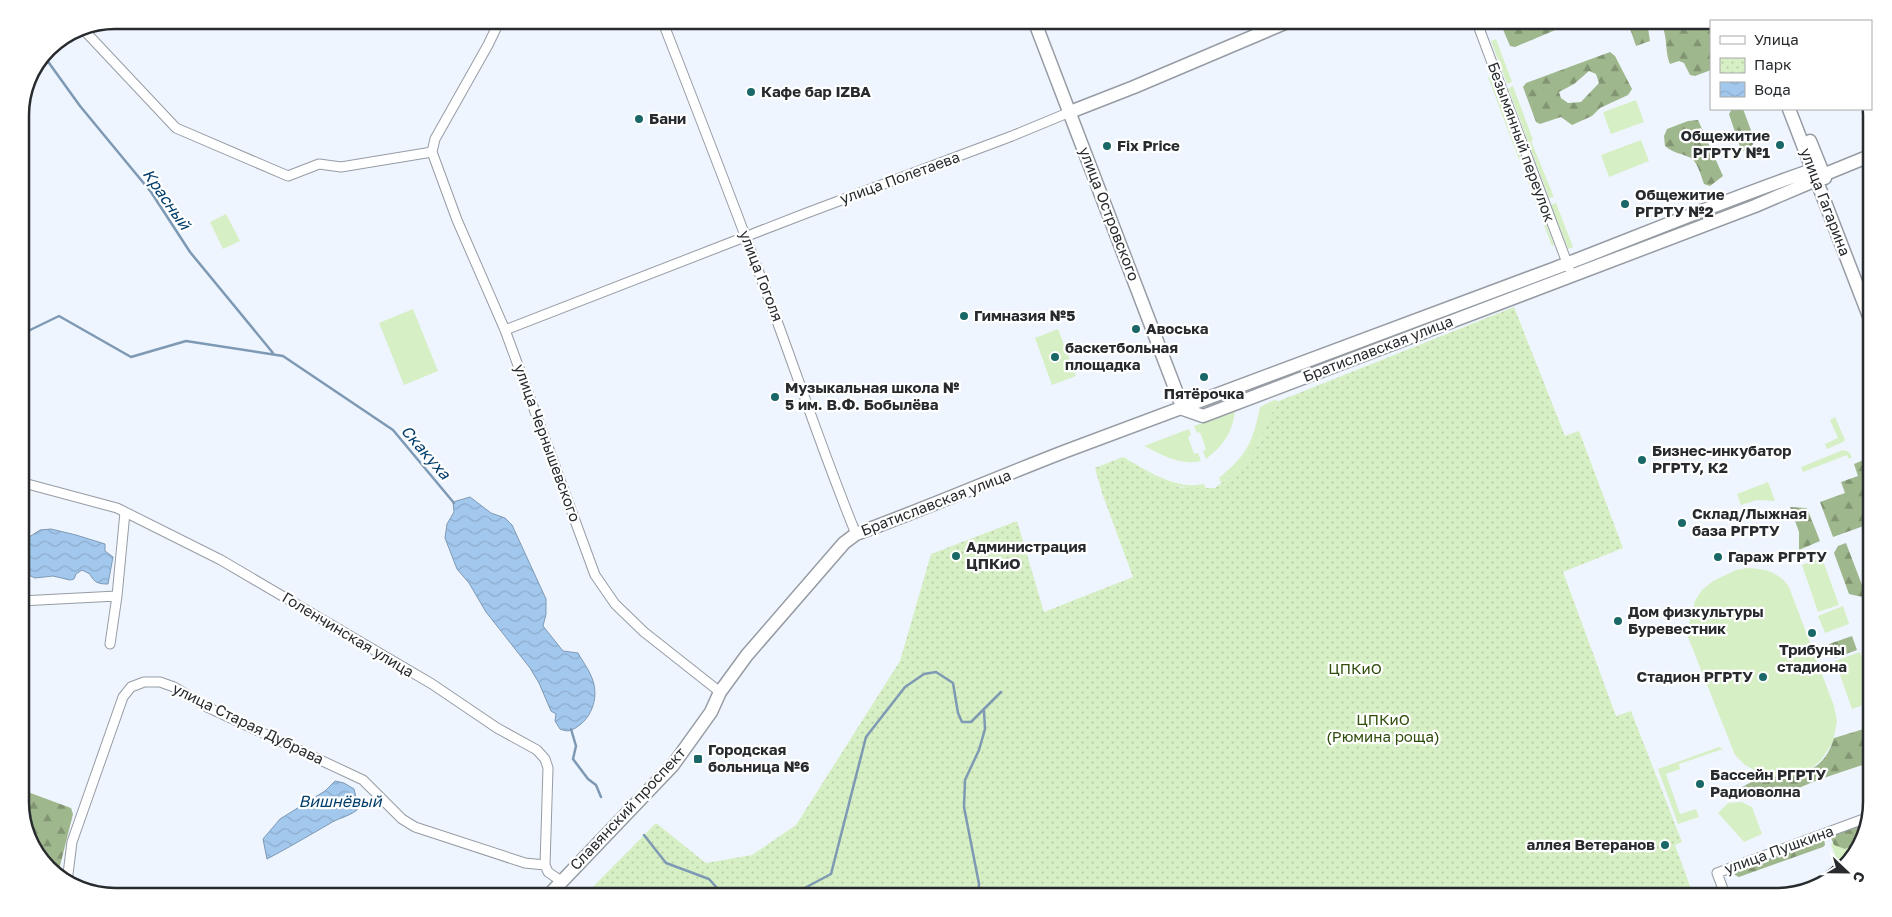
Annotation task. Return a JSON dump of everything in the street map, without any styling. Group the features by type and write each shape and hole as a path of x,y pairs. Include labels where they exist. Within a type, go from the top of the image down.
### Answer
{"street":[{"path":"87,33 176,128 288,176 319,164 341,167 432,152 435,139 496,29"},
{"name":"улица Гоголя","path":"665,29 746,237 809,406 830,469 856,534"},
{"name":"улица Островского","path":"1038,29 1183,409"},
{"name":"улица Полетаева","path":"505,330 1012,136 1271,29"},
{"name":"Безымянный переулок","path":"1479,29 1570,269"},
{"name":"улица Гагарина","path":"1789,110 1863,281"},
{"name":"улица Гагарина","path":"1798,110 1817,175 1863,300"},
{"name":"улица Чернышевского","path":"432,152 457,220 505,330 595,575 615,604 644,632 720,692"},
{"name":"Братиславская улица","path":"720,692 775,621 844,543 856,534 924,509 1067,451 1183,409 1203,416 1570,269 1748,193 1817,175 1863,159"},
{"name":"Голенчинская улица","path":"29,484 117,508 220,560 432,684 497,728 537,750 545,760 548,768 545,864"},
{"path":"110,644 117,596 125,512"},
{"path":"29,601 117,596"},
{"name":"улица Старая Дубрава","path":"68,874 72,842 123,697 132,687 144,682 160,682 174,687 207,707 363,780 402,819 415,827 525,863 545,864"},
{"name":"Славянский проспект","path":"555,888 672,765 711,712 720,692"},
{"name":"улица Пушкина","path":"1723,888 1717,873 1862,819"},
{"path":"545,864 548,872 561,881"}],"green space":[{"path":"1503,29 1558,29 1515,47 1510,46"},
{"path":"1630,29 1648,29 1650,41 1636,46"},
{"path":"1710,29 1710,70 1695,76 1690,75 1684,63 1679,61 1670,64 1664,30"},
{"path":"1496,39 1512,82 1507,84 1491,41"},
{"path":"1610,52 1615,56 1632,89 1628,95 1600,108 1592,116 1572,125 1561,117 1540,124 1536,122 1523,87 1526,83","holes":["1589,71 1596,74 1599,83 1581,102 1568,103 1561,98 1559,92 1574,84"]},
{"path":"1491,76 1523,161 1520,162 1488,77"},
{"path":"1513,86 1533,140 1531,141 1554,197 1549,198 1508,88"},
{"path":"1636,100 1644,122 1611,134 1603,112"},
{"path":"1731,110 1743,110 1755,141 1749,150 1744,151 1740,147 1729,114"},
{"path":"1698,120 1723,176 1710,186 1704,184 1697,166 1691,158 1672,151 1665,146 1664,136 1667,129 1688,121"},
{"path":"1641,140 1649,161 1609,177 1601,155"},
{"path":"1528,176 1554,245 1552,246 1526,177"},
{"path":"1556,203 1573,247 1568,249 1551,205"},
{"path":"226,214 240,241 223,249 210,222"},
{"name":"ЦПКиО","path":"1514,307 1565,436 1579,431 1623,548 1563,572 1616,716 1631,711 1682,842 1675,845 1691,888 592,888 656,823 706,863 752,855 796,825 900,661 931,554 1017,521 1044,612 1133,577 1102,493 1095,468 1123,457 1154,477 1182,488 1215,488 1245,465 1258,445 1279,401"},
{"path":"413,309 438,371 404,385 379,323"},
{"name":"баскетбольная площадка","path":"1058,329 1076,376 1052,385 1035,338"},
{"path":"1274,400 1279,401 1251,457 1243,467 1221,483 1219,478 1229,470 1247,447 1255,430 1260,407"},
{"path":"1235,412 1232,426 1226,438 1206,459 1203,451 1206,449 1200,432 1197,433 1194,426"},
{"path":"1835,417 1845,440 1827,449 1825,444 1838,438 1830,420"},
{"path":"1189,429 1191,435 1188,437 1194,454 1198,453 1201,461 1179,461 1144,446"},
{"path":"1843,450 1849,452 1852,457 1849,459 1847,455 1803,472 1801,467"},
{"path":"1123,457 1172,482 1193,485 1204,484 1206,489 1183,487 1162,481"},
{"path":"1863,460 1863,526 1833,537 1820,502 1845,493 1841,482 1858,476 1854,464"},
{"path":"1768,482 1775,501 1757,500 1741,505 1737,494"},
{"path":"1790,507 1807,508 1820,541 1799,550 1799,532"},
{"path":"1846,543 1863,588 1863,597 1849,594 1834,553 1838,546"},
{"path":"1822,558 1839,605 1818,612 1802,565"},
{"name":"Стадион РГРТУ","path":"1748,568 1771,572 1781,578 1789,587 1834,706 1837,721 1833,742 1821,760 1807,772 1799,775 1775,777 1764,775 1745,765 1735,755 1688,637 1695,601 1702,590 1713,581 1736,570"},
{"path":"1843,606 1849,624 1825,633 1818,616"},
{"path":"1852,636 1857,650 1835,658 1829,644"},
{"path":"1860,652 1863,661 1863,705 1852,709 1835,661"},
{"path":"1863,729 1863,765 1772,798 1745,798 1742,787 1758,778 1798,774 1814,768 1826,756 1834,738"},
{"path":"1719,747 1723,749 1679,764 1680,769 1666,774 1680,814 1696,809 1699,817 1678,824 1658,769"},
{"path":"29,792 71,808 73,814 59,868 43,850 33,830 30,819"},
{"path":"1742,802 1752,807 1762,834 1744,842 1718,813 1728,803"},
{"path":"1857,826 1860,828 1850,847 1834,845 1831,838 1832,834"},
{"path":"1856,835 1850,847 1832,847 1831,844"},
{"path":"1821,838 1824,839 1825,845 1823,847 1739,877 1735,875 1734,871"}],"water":[{"path":"470,497 491,513 505,518 512,525 546,599 546,614 543,626 563,651 578,653 590,674 593,681 595,699 589,715 581,724 573,729 566,731 560,729 555,721 556,714 551,711 539,683 530,668 486,612 469,583 457,569 445,538 447,524 454,512 453,502"},
{"path":"51,529 105,544 105,551 113,557 108,584 97,582 90,574 82,570 76,574 74,579 70,580 53,576 35,578 29,575 29,537 40,530"},
{"name":"Вишнёвый","path":"335,781 344,783 354,789 358,805 357,810 267,859 263,839 280,819 325,791"}],"waterway":[{"name":"Красный","path":"48,61 80,106 151,192 190,252 273,353"},
{"name":"Скакуха","path":"29,331 59,316 131,357 186,341 283,356 393,430 454,503"},
{"path":"805,888 831,874 866,737 905,687 924,674 936,672 953,683 958,713 962,722 971,722 1001,692"},
{"path":"979,888 964,807 965,780 979,750 985,729 984,711"},
{"name":"Скакуха","path":"571,729 576,746 573,759 588,779 596,785 601,797"},
{"name":"Скакуха","path":"644,835 666,863 709,879 717,888"}],"place":[{"name":"Кафе бар IZBA","path":"751,92"},
{"name":"Бани","path":"639,119"},
{"name":"Общежитие РГРТУ №1","path":"1780,145"},
{"name":"Fix Price","path":"1107,146"},
{"name":"Общежитие РГРТУ №2","path":"1625,204"},
{"name":"Гимназия №5","path":"964,316"},
{"name":"Авоська","path":"1136,329"},
{"name":"баскетбольная площадка","path":"1055,357"},
{"name":"Пятёрочка","path":"1204,377"},
{"name":"Музыкальная школа № 5 им. В.Ф. Бобылёва","path":"775,397"},
{"name":"Бизнес-инкубатор РГРТУ, К2","path":"1642,460"},
{"name":"Склад/Лыжная база РГРТУ","path":"1682,523"},
{"name":"Администрация ЦПКиО","path":"956,556"},
{"name":"Гараж РГРТУ","path":"1718,557"},
{"name":"Дом физкультуры Буревестник","path":"1618,621"},
{"name":"Трибуны стадиона","path":"1812,633"},
{"name":"Стадион РГРТУ","path":"1763,677"},
{"name":"Городская больница №6","path":"698,759"},
{"name":"Бассейн РГРТУ Радиоволна","path":"1700,784"},
{"name":"аллея Ветеранов","path":"1665,845"}],"park label":[{"name":"ЦПКиО (Рюмина роща)","path":"1383,728"}]}
